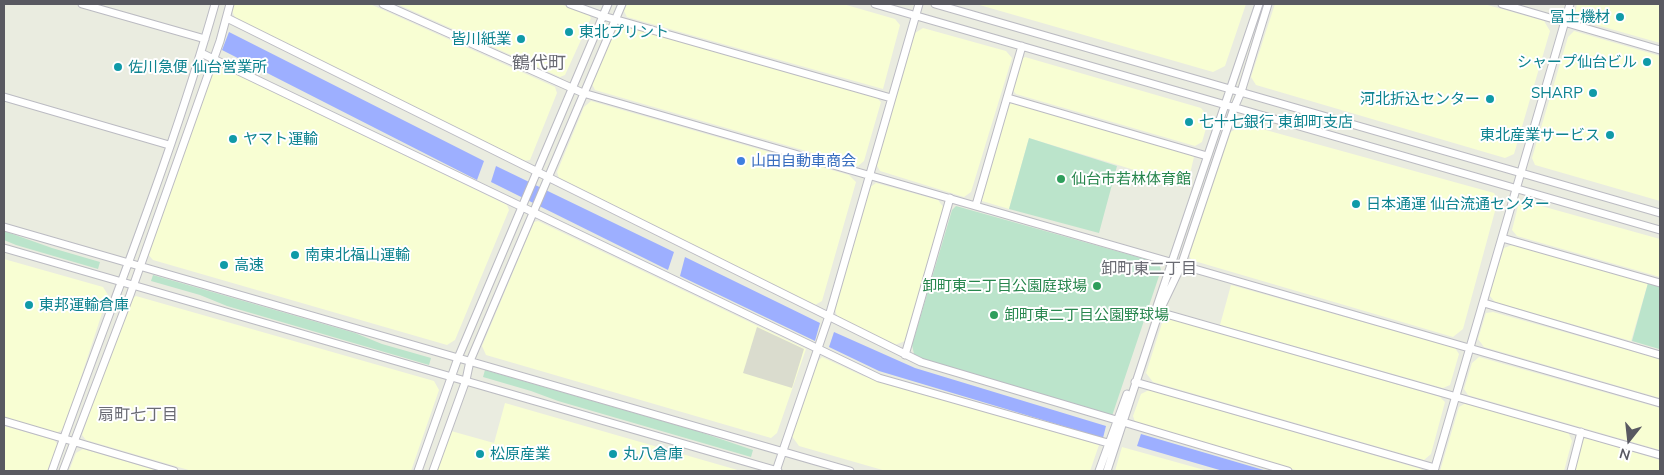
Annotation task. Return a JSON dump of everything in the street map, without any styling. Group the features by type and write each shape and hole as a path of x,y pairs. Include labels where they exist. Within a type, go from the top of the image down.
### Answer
{"street":[{"path":"82,4 205,39"},
{"path":"52,471 123,281 201,53 215,4"},
{"path":"63,471 140,266 213,59 230,4"},
{"path":"384,4 583,94 976,205 1181,266 1660,403"},
{"path":"570,4 603,16 891,98"},
{"path":"418,471 458,358 608,4"},
{"path":"432,471 466,380 470,362 622,4"},
{"path":"875,4 1660,230"},
{"path":"4,248 777,471 829,316 919,4"},
{"path":"935,4 1660,213"},
{"path":"1120,422 1206,156 1231,89 1259,4"},
{"path":"1099,471 1112,445 1159,312 1181,266 1241,92 1268,4"},
{"path":"1502,4 1660,50"},
{"path":"1135,382 1434,470 1570,4"},
{"path":"227,18 537,171 547,180 921,362 1288,471"},
{"path":"976,205 1022,46"},
{"path":"201,53 879,378 1112,445"},
{"path":"4,97 169,146"},
{"path":"1008,98 1206,156"},
{"path":"905,354 950,198"},
{"path":"4,227 850,471"},
{"path":"1502,238 1660,283"},
{"path":"1484,303 1660,355"},
{"path":"1159,312 1660,455"},
{"path":"4,421 174,471"},
{"path":"1571,471 1581,432"},
{"path":"1107,471 1112,445"}],"shaded area":[{"path":"233,4 370,4 555,87 557,93 530,160 523,161 236,19 231,9"},
{"path":"397,4 560,4 588,14 591,18 565,75 560,77"},
{"path":"627,4 843,4 895,19 900,25 883,89 627,17 624,11"},
{"path":"976,4 1246,4 1225,66 1213,72"},
{"path":"1275,4 1484,4 1544,21 1550,31 1514,154 1505,158 1256,85 1251,77"},
{"path":"1577,4 1660,4 1660,43 1579,20 1575,13"},
{"path":"621,24 876,97 881,102 864,161 858,166 595,90 592,84 617,26"},
{"path":"923,28 1006,51 1012,58 971,192 964,197 880,171 876,164 915,33"},
{"path":"1574,31 1660,56 1660,201 1535,165 1532,158 1568,37"},
{"path":"1025,57 1201,108 1209,118 1202,142 1195,146 1016,94 1012,89 1020,60"},
{"path":"215,64 507,205 509,210 455,340 447,345 153,260 146,252"},
{"path":"591,101 849,175 856,182 822,301 815,305 559,178 557,172 584,107"},
{"path":"1012,103 1191,155 1194,157 1187,186 1029,138 1009,209 982,201 980,196 1007,106"},
{"path":"1244,124 1494,193 1498,200 1463,329 1453,337 1191,260 1189,254 1229,133"},
{"path":"1029,138 1117,166 1099,233 1009,209"},
{"path":"876,183 938,200 944,208 905,341 895,345 837,316 835,309 869,188"},
{"path":"1527,202 1660,239 1660,277 1517,236 1512,230 1518,206"},
{"path":"956,206 1159,263 1161,270 1112,416 922,360 914,354 912,345 952,210"},
{"path":"538,221 806,349 777,433 771,438 486,355 482,346 534,222"},
{"path":"4,231 100,262 98,269 16,245 4,240"},
{"path":"1512,245 1648,283 1631,341 1495,302 1489,295 1504,248"},
{"path":"4,259 103,287 108,295 64,429 56,433 4,417"},
{"path":"153,275 355,333 382,344 431,358 429,365 227,306 200,295 151,281"},
{"path":"1648,283 1660,287 1659,349 1632,341"},
{"path":"1231,285 1455,348 1459,354 1450,385 1443,388 1220,325"},
{"path":"136,296 434,381 439,390 411,471 192,471 86,440 82,435 128,301"},
{"path":"1493,312 1660,359 1660,398 1484,347 1478,339 1486,313"},
{"path":"1172,319 1440,397 1445,402 1431,454 1424,460 1153,382 1146,373 1162,323"},
{"path":"757,327 804,349 792,388 743,373"},
{"path":"822,357 863,376 1099,445 1090,471 886,471 799,446 791,435 817,362"},
{"path":"1479,357 1660,408 1660,450 1468,395 1464,389 1472,363"},
{"path":"485,370 697,431 753,450 751,457 558,401 483,377"},
{"path":"1149,390 1421,469 1422,471 1299,471 1135,422 1133,416 1141,394"},
{"path":"505,403 741,471 436,471 451,431 494,443"},
{"path":"1466,403 1568,432 1572,441 1564,471 1440,471 1459,407"},
{"path":"4,426 54,440 58,445 49,471 4,471"},
{"path":"1586,438 1660,460 1660,471 1572,471 1580,441"},
{"path":"1122,447 1208,471 1115,471"},
{"path":"83,449 159,471 69,471 76,453"}],"water":[{"path":"229,32 484,161 477,180 222,50"},
{"path":"496,166 674,252 668,270 491,182"},
{"path":"685,257 820,323 815,341 680,276"},
{"path":"834,332 915,368 1106,426 1103,438 879,371 829,347"},
{"path":"1141,434 1267,471 1223,471 1137,446"}],"place":[{"name":"冨士機材","path":"1620,17"},
{"name":"東北プリント","path":"569,32"},
{"name":"皆川紙業","path":"521,39"},
{"name":"シャープ仙台ビル","path":"1647,62"},
{"name":"佐川急便 仙台営業所","path":"118,67"},
{"name":"SHARP","path":"1593,93"},
{"name":"河北折込センター","path":"1490,99"},
{"name":"七十七銀行 東卸町支店","path":"1189,122"},
{"name":"東北産業サービス","path":"1610,135"},
{"name":"ヤマト運輸","path":"233,139"},
{"name":"山田自動車商会","path":"741,161"},
{"name":"仙台市若林体育館","path":"1061,179"},
{"name":"日本通運 仙台流通センター","path":"1356,204"},
{"name":"南東北福山運輸","path":"295,255"},
{"name":"高速","path":"224,265"},
{"name":"卸町東二丁目公園庭球場","path":"1097,286"},
{"name":"東邦運輸倉庫","path":"29,305"},
{"name":"卸町東二丁目公園野球場","path":"994,315"},
{"name":"松原産業","path":"480,454"},
{"name":"丸八倉庫","path":"613,454"}],"district":[{"name":"鶴代町","path":"539,64"},
{"name":"卸町東二丁目","path":"1149,269"},
{"name":"扇町七丁目","path":"138,415"}]}
